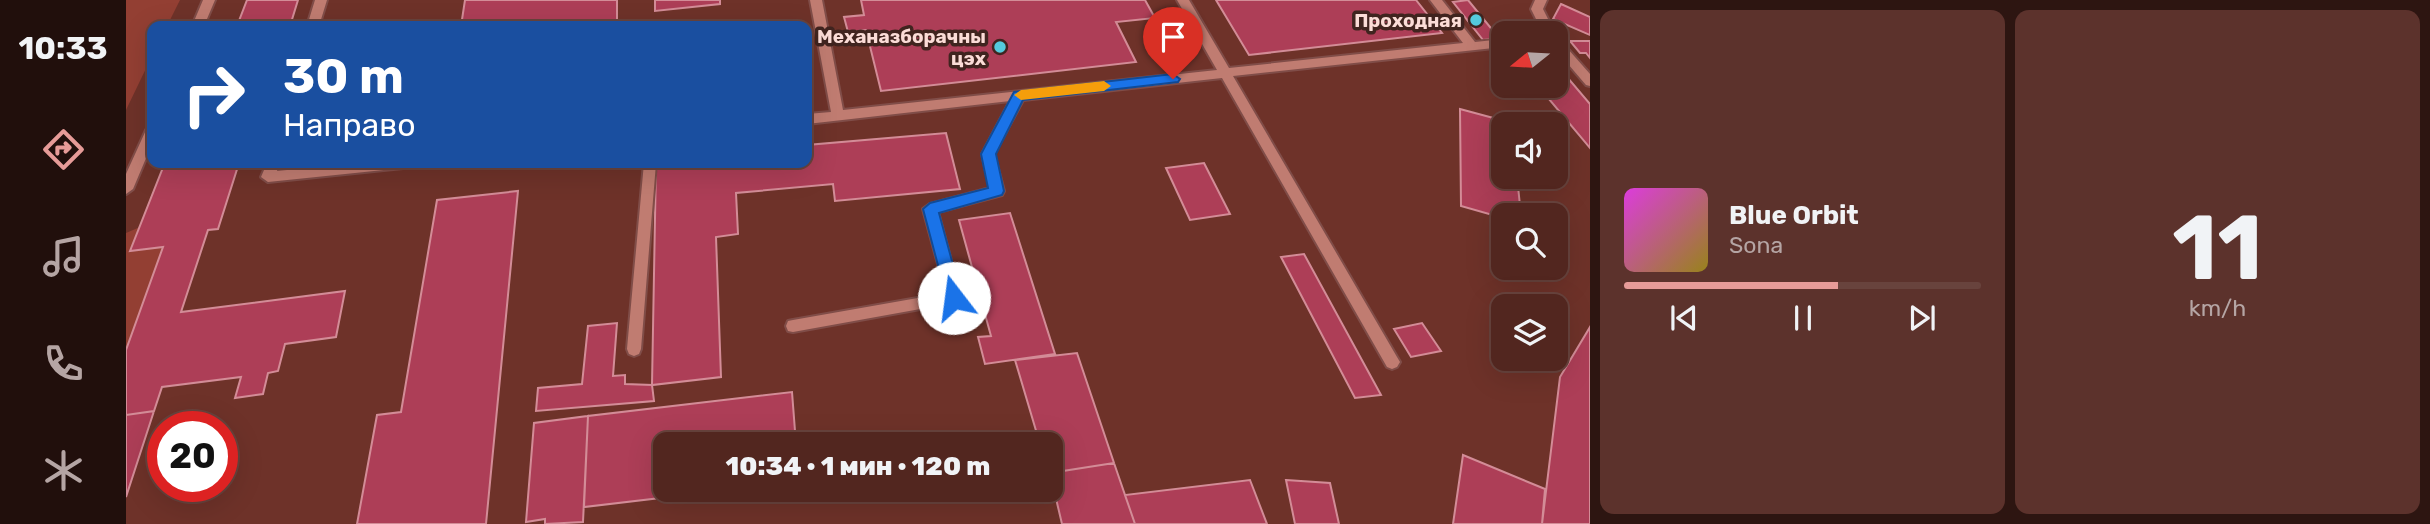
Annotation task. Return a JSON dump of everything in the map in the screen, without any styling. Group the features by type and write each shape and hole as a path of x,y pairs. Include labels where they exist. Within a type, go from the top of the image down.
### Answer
{"lane":[{"path":"200,21 209,0"},
{"path":"315,21 321,0"},
{"path":"816,0 838,115"},
{"path":"1183,0 1392,362"},
{"path":"1436,0 1472,46"},
{"path":"1541,0 1537,9 1543,21"},
{"path":"812,118 1491,44"},
{"path":"1568,57 1590,82"},
{"path":"793,326 954,298 930,209 996,191 988,154 1019,96"},
{"path":"126,189 147,141"},
{"path":"271,168 268,177 355,168"},
{"path":"634,349 650,168"}],"shaded area":[{"path":"126,0 180,0 170,21 147,21 147,66 126,110"},
{"path":"140,227 163,247 126,350 126,233"}],"building":[{"path":"247,0 298,0 292,21 239,21"},
{"path":"465,0 617,0 617,21 462,21"},
{"path":"655,0 720,0 720,4 655,11"},
{"name":"Механазборачны цэх","path":"861,0 1145,0 1155,18 1116,22 1136,62 881,91 866,30 848,32 844,17 864,15"},
{"path":"1216,0 1416,0 1442,33 1249,55"},
{"name":"Проходная","path":"1468,0 1491,28 1491,39 1483,40 1453,2"},
{"path":"1561,4 1590,17 1590,35 1568,25 1568,21 1553,19"},
{"path":"1570,41 1590,41 1590,58 1586,53 1580,53"},
{"path":"1568,78 1590,104 1590,148 1568,122 1568,112 1560,112 1548,98 1568,98"},
{"path":"1460,109 1491,117 1491,189 1518,189 1520,203 1491,203 1491,215 1461,206"},
{"path":"946,133 960,189 835,201 833,184 736,193 738,234 716,237 721,377 652,385 656,168 812,168 812,145"},
{"path":"1204,163 1230,214 1190,220 1166,168"},
{"path":"163,168 237,168 218,229 208,230 181,312 345,291 336,337 285,344 278,371 268,373 263,394 235,398 241,377 162,387 154,411 126,415 126,350 163,247 130,251"},
{"path":"518,191 486,524 357,524 377,415 401,412 437,200"},
{"path":"1010,213 1055,354 985,364 978,337 991,336 959,220"},
{"path":"1304,254 1381,395 1355,398 1281,257"},
{"path":"617,323 613,376 625,375 625,384 652,385 654,401 536,411 538,388 582,384 588,326"},
{"path":"1422,323 1441,351 1411,357 1394,329"},
{"path":"1590,327 1590,524 1542,524 1560,377 1564,371 1568,371 1568,364"},
{"path":"1077,353 1114,463 1063,471 1063,432 1036,432 1015,360"},
{"path":"792,392 795,432 653,432 653,499 584,507 588,416"},
{"path":"147,412 147,432 126,497 126,415"},
{"path":"588,416 583,522 545,524 545,519 526,522 534,423"},
{"path":"1463,455 1545,489 1542,524 1453,524"},
{"path":"1114,463 1135,524 1062,524 1057,502 1063,502 1063,471"},
{"path":"1250,480 1267,524 1135,524 1125,495"},
{"path":"1286,480 1330,483 1339,524 1295,524"}],"slow traffic":[{"path":"1021,95 1104,86"}],"place":[{"name":"Проходная","path":"1476,20"},
{"name":"Механазборачны цэх","path":"1000,47"}],"route":[{"path":"954,298 930,209 996,191 988,154 1019,96 1173,79"}]}
